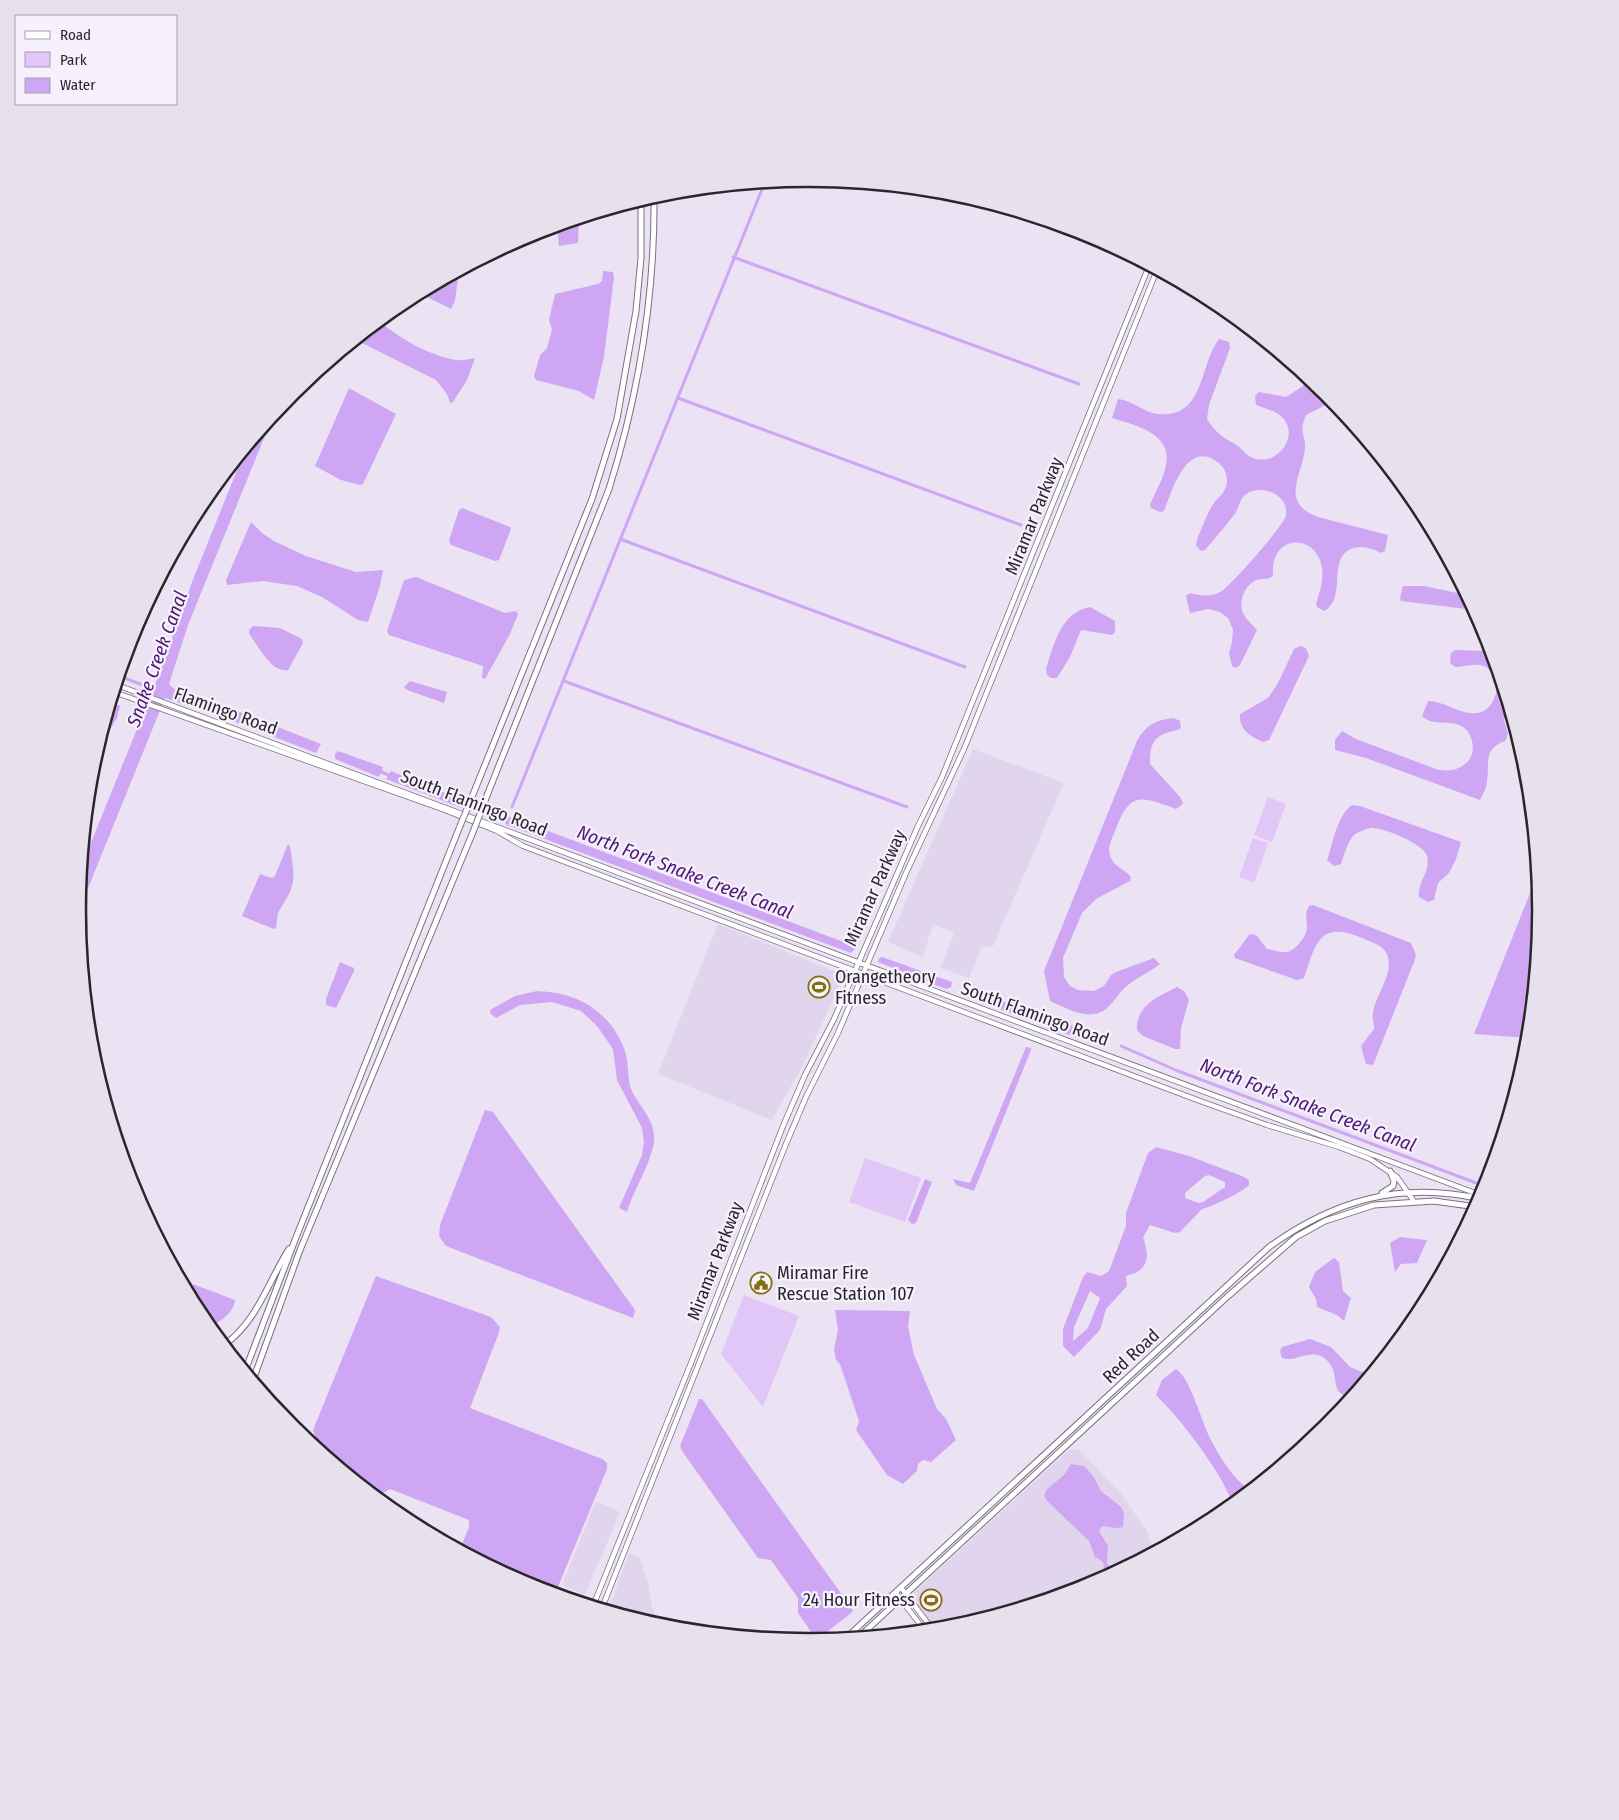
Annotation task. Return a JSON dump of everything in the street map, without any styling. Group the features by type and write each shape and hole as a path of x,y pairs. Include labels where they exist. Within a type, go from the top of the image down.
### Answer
{"highway":[{"path":"255,1374 300,1250 473,832 609,489 622,448 641,363 654,247 654,204"},
{"path":"248,1364 295,1240 592,500 617,420 636,310 641,258 641,207"},
{"path":"1377,1196 1393,1186 1394,1181 1390,1171"},
{"name":"Red Road","path":"853,1632 902,1589 1269,1247 1320,1214 1377,1196 1406,1192 1435,1192 1474,1196"},
{"name":"Red Road","path":"866,1631 1274,1254 1296,1238 1338,1216 1374,1205 1413,1200 1469,1206"},
{"path":"229,1341 250,1320 295,1240"}],"main road":[{"name":"Miramar Parkway","path":"595,1601 691,1364 780,1133 805,1075 834,1019 955,746 1147,271"},
{"name":"Miramar Parkway","path":"604,1603 786,1144 864,974 906,873 964,749 1155,275"},
{"name":"Flamingo Road","path":"122,687 324,765"},
{"name":"Flamingo Road","path":"120,694 324,765"},
{"path":"955,746 964,749"},
{"name":"South Flamingo Road","path":"324,765 1475,1194"},
{"name":"South Flamingo Road","path":"324,765 445,810 497,832 524,846 854,971 1243,1117 1340,1147 1390,1171 1397,1177 1413,1200"},
{"path":"902,1589 928,1623"},
{"path":"896,1593 920,1624"}],"shaded area":[{"path":"973,749 1064,783 993,946 981,948 969,978 941,968 954,933 933,924 923,957 888,942"},
{"path":"718,924 844,975 803,1065 772,1120 658,1074"},
{"path":"1078,1449 1119,1491 1147,1531 1152,1546 1129,1559 1042,1595 997,1609 930,1623 914,1601 914,1592 1069,1450"},
{"path":"596,1501 620,1512 585,1595 562,1585"},
{"path":"629,1554 640,1558 655,1616 610,1605"}],"green space":[{"path":"1268,797 1286,804 1272,842 1254,835"},
{"path":"1253,838 1268,843 1254,883 1239,877"},
{"path":"865,1158 921,1178 905,1222 849,1202"},
{"path":"744,1295 799,1316 763,1407 721,1354"}],"water":[{"path":"579,224 578,243 559,246 558,232"},
{"path":"603,271 613,272 614,277 604,357 594,400 579,391 536,380 534,376 540,355 547,348 549,341 552,329 549,320 555,294 598,284 602,281"},
{"path":"458,279 455,300 451,309 427,297"},
{"path":"385,325 405,340 436,355 459,360 475,358 467,380 453,402 450,403 447,394 436,380 361,343"},
{"path":"1219,339 1229,342 1230,348 1209,405 1207,419 1216,431 1250,457 1262,460 1271,458 1279,453 1288,440 1289,431 1287,423 1279,414 1256,405 1255,396 1259,392 1286,397 1304,383 1327,405 1306,415 1304,422 1302,431 1305,448 1296,488 1299,504 1306,511 1318,517 1388,535 1385,551 1381,553 1362,547 1356,547 1346,552 1339,564 1333,602 1324,611 1317,607 1316,604 1322,581 1321,565 1316,553 1308,546 1298,542 1288,544 1280,550 1274,560 1273,576 1253,582 1247,588 1243,597 1241,606 1243,613 1257,630 1240,665 1235,668 1232,666 1229,653 1233,630 1228,618 1220,612 1208,609 1190,613 1186,596 1190,593 1205,596 1213,595 1226,588 1245,568 1283,521 1286,515 1286,508 1283,501 1278,496 1265,491 1258,490 1245,495 1241,499 1236,513 1205,550 1201,551 1196,545 1200,532 1210,509 1226,485 1226,475 1223,467 1216,461 1205,457 1196,458 1188,463 1176,481 1164,511 1160,512 1151,508 1150,505 1165,470 1167,454 1164,445 1150,432 1112,418 1118,399 1158,414 1173,413 1185,408 1199,388"},
{"path":"349,388 396,414 363,484 360,485 341,480 315,466"},
{"path":"266,433 188,625 169,684 186,695 224,706 321,744 316,753 225,718 165,698 87,891 89,847 158,677 192,582 238,467"},
{"path":"462,508 510,527 511,529 499,560 495,561 451,545 449,540 459,510"},
{"path":"251,522 274,541 306,556 356,572 383,570 380,586 368,622 358,620 322,597 297,586 263,581 227,585 226,580"},
{"path":"416,577 505,613 516,611 518,614 510,634 485,679 482,678 483,666 389,635 387,631 404,580"},
{"path":"1403,586 1424,586 1460,593 1467,609 1401,601"},
{"path":"1090,607 1115,621 1115,632 1112,635 1081,630 1070,657 1057,678 1051,678 1047,675 1046,669 1060,630 1072,615"},
{"path":"253,626 280,628 302,639 303,643 288,670 276,667 266,657 249,634 249,630"},
{"path":"1300,646 1306,648 1309,656 1269,740 1263,742 1246,732 1241,724 1240,714 1268,698 1277,685 1294,649"},
{"path":"1455,650 1484,651 1492,672 1486,667 1479,665 1455,667 1450,663 1451,653"},
{"path":"410,681 447,692 444,703 407,690 404,687"},
{"path":"1496,683 1506,716 1504,720 1508,734 1505,741 1493,748 1490,753 1486,786 1480,800 1366,758 1335,750 1335,740 1342,731 1356,739 1436,769 1454,770 1461,767 1471,756 1473,749 1472,741 1468,732 1463,727 1452,723 1433,722 1422,716 1428,701 1440,703 1464,712 1477,713 1484,711 1489,706 1496,693"},
{"path":"117,705 120,706 117,718 109,731"},
{"path":"1174,718 1180,721 1181,728 1161,735 1154,741 1151,749 1150,764 1181,798 1183,804 1176,809 1155,802 1139,800 1132,802 1127,808 1121,816 1112,838 1109,852 1116,865 1131,877 1130,881 1096,899 1082,913 1063,958 1064,977 1070,986 1078,990 1094,991 1104,986 1111,975 1116,972 1154,958 1160,964 1128,985 1101,1012 1094,1014 1078,1013 1050,1001 1044,971 1137,741 1152,724"},
{"path":"338,751 383,767 379,777 335,759 335,754"},
{"path":"391,771 465,801 462,808 386,779"},
{"path":"1352,805 1360,806 1461,842 1449,873 1438,883 1434,900 1428,902 1419,897 1428,861 1424,851 1419,846 1393,833 1377,828 1362,831 1351,839 1341,864 1334,866 1327,860 1339,823"},
{"path":"508,816 849,944 855,949 851,953 507,825 505,823"},
{"path":"288,844 292,858 293,881 289,895 278,913 276,928 274,929 242,916 260,874 272,878 275,876"},
{"path":"1532,888 1531,957 1527,1004 1521,1037 1474,1034"},
{"path":"1313,905 1411,943 1416,955 1373,1065 1366,1064 1361,1046 1374,1029 1373,1015 1375,1006 1387,976 1389,961 1383,948 1373,942 1348,933 1336,932 1328,934 1321,938 1316,945 1304,978 1297,980 1235,958 1234,955 1249,935 1253,934 1257,936 1267,949 1285,952 1294,949 1305,935 1307,912 1309,906"},
{"path":"882,957 952,982 951,987 946,989 878,962 879,958"},
{"path":"340,962 354,968 354,971 336,1008 326,1005 326,999"},
{"path":"1177,987 1184,991 1189,1000 1181,1028 1180,1049 1175,1049 1143,1036 1137,1030 1140,1014 1144,1008 1156,998"},
{"path":"969,989 1061,1022 1100,1033 1098,1043 1080,1039 968,997 966,995"},
{"path":"537,991 566,995 591,1007 611,1025 625,1051 631,1089 649,1118 654,1137 651,1154 627,1212 619,1208 642,1155 644,1142 642,1128 617,1080 613,1049 597,1026 581,1011 552,1002 520,1005 496,1018 491,1014 490,1010 515,996"},
{"path":"1026,1047 1031,1048 1031,1050 974,1191 956,1185 953,1179 970,1183"},
{"path":"485,1110 493,1112 635,1310 633,1318 446,1246 439,1236 440,1225"},
{"path":"1156,1147 1189,1156 1242,1176 1249,1180 1249,1185 1227,1199 1202,1209 1180,1232 1175,1233 1150,1225 1143,1237 1147,1251 1144,1265 1137,1272 1126,1276 1127,1286 1106,1309 1100,1330 1074,1357 1063,1346 1063,1329 1083,1277 1087,1272 1101,1276 1109,1271 1126,1226 1126,1213 1148,1153","holes":["1209,1175 1225,1182 1225,1187 1203,1202 1199,1203 1185,1198 1185,1193 1205,1176","1090,1291 1100,1298 1088,1328 1073,1341 1074,1327"]},
{"path":"925,1179 932,1182 916,1223 912,1224 908,1220"},
{"path":"1400,1237 1427,1240 1417,1263 1401,1264 1395,1272 1390,1243"},
{"path":"1334,1258 1339,1262 1343,1291 1351,1298 1344,1321 1337,1315 1317,1307 1316,1299 1309,1287 1315,1272"},
{"path":"376,1276 491,1317 500,1327 470,1408 602,1459 607,1463 607,1469 558,1588 490,1559 462,1544 469,1527 469,1520 390,1489 383,1494 333,1454 315,1437 313,1430"},
{"path":"193,1284 235,1300 234,1305 229,1313 216,1323 193,1288"},
{"path":"835,1310 910,1311 908,1326 914,1355 937,1409 946,1419 956,1440 931,1462 923,1460 918,1464 917,1471 903,1484 887,1475 856,1430 859,1421 840,1364 836,1360 834,1349 838,1330"},
{"path":"1310,1339 1331,1347 1350,1367 1365,1373 1345,1396 1338,1391 1332,1367 1324,1358 1312,1354 1293,1359 1282,1358 1280,1351 1282,1347"},
{"path":"1176,1369 1186,1381 1218,1453 1227,1467 1245,1487 1231,1497 1221,1479 1197,1444 1156,1395 1162,1380"},
{"path":"699,1399 702,1399 853,1611 826,1633 812,1633 798,1613 798,1598 771,1560 758,1558 680,1446"},
{"path":"1071,1464 1084,1466 1093,1476 1101,1491 1121,1507 1124,1513 1123,1527 1101,1527 1099,1531 1108,1546 1107,1563 1110,1567 1103,1571 1103,1562 1095,1557 1089,1541 1047,1501 1044,1495 1047,1489 1064,1475"}],"waterway":[{"path":"512,807 763,188"},
{"path":"733,257 1079,384"},
{"path":"678,398 1021,525"},
{"path":"620,539 965,667"},
{"name":"Snake Creek Canal","path":"125,678 156,690"},
{"path":"564,681 907,807"},
{"name":"North Fork Snake Creek Canal","path":"379,771 391,776"},
{"name":"North Fork Snake Creek Canal","path":"460,802 483,810"},
{"name":"North Fork Snake Creek Canal","path":"1121,1046 1178,1071 1479,1184"}],"place":[{"name":"Orangetheory Fitness","path":"819,987"},
{"name":"Miramar Fire Rescue Station 107","path":"761,1283"},
{"name":"24 Hour Fitness","path":"931,1600"}]}
